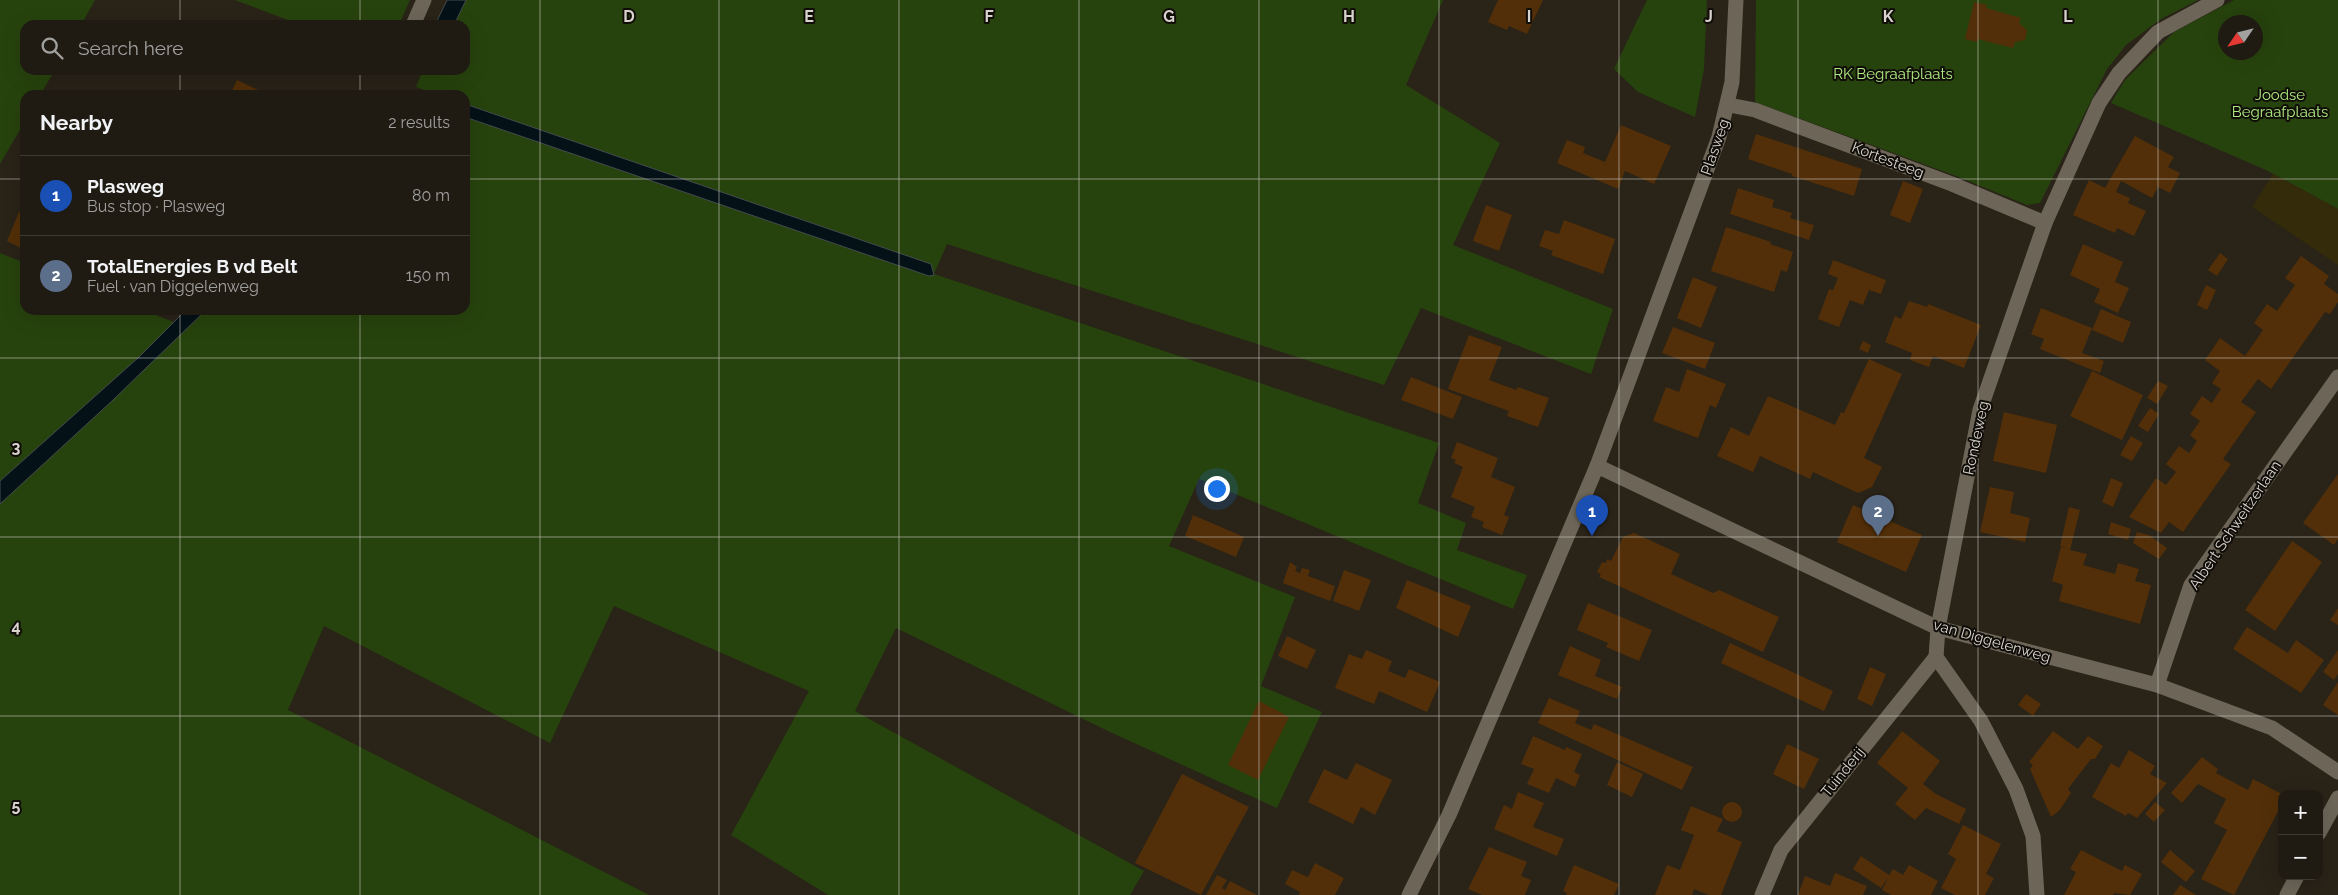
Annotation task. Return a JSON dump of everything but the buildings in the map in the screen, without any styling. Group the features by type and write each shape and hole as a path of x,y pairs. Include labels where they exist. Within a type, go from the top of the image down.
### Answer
{"street":[{"path":"415,20 424,0"},
{"name":"Plasweg","path":"1409,895 1449,814 1597,466 1717,144 1729,105 1734,60 1736,0"},
{"name":"Rondeweg","path":"1936,657 1938,628 1980,410 2045,223 2099,103 2119,73 2158,32 2217,0"},
{"name":"Kortesteeg","path":"1729,105 1755,110 1952,184 2045,223"},
{"name":"Albert Schweitzerlaan","path":"2157,685 2191,585 2338,378"},
{"name":"van Diggelenweg","path":"1597,466 1938,628 2157,685 2272,728 2338,772"},
{"path":"1936,657 1982,721 2016,789 2032,836 2037,895"},
{"name":"Tuinderij","path":"1762,895 1781,850 1936,657"},
{"path":"2323,826 2338,798"},
{"path":"2287,895 2294,880"}],"green space":[{"path":"0,0 95,0 84,20 20,20 20,75 52,75 43,90 20,90 20,130 0,164"},
{"path":"235,0 410,0 401,20 288,20"},
{"path":"466,0 1443,0 1406,85 1500,143 1453,245 1613,309 1591,374 1421,308 1384,385 947,244 934,274 931,264 470,106 470,90 424,90 416,87 421,75 470,75 470,20 456,20"},
{"path":"1647,0 1707,0 1704,69 1695,117 1638,92 1614,69"},
{"name":"RK Begraafplaats","path":"1756,0 2198,0 2161,19 2126,45 2107,69 2040,203 2027,205 1956,176 1755,102"},
{"name":"Joodse Begraafplaats","path":"2234,0 2338,0 2338,209 2266,170 2111,103 2125,80 2174,32"},
{"path":"470,119 929,276 934,274 1439,443 1418,503 1466,523 1457,550 1527,575 1513,609 1199,479 1169,546 1295,597 1261,686 1322,712 1277,808 1110,732 896,628 855,711 1144,871 1130,895 828,895 731,835 809,691 614,606 550,743 324,626 288,710 649,895 0,895 0,504 113,400 201,315 470,315"},
{"path":"0,253 20,261 20,315 155,315 174,322 139,357 0,481"}],"sand":[{"path":"2273,174 2338,209 2338,265 2252,207"}],"shaded area":[{"path":"447,0 466,0 456,20 437,20"},
{"path":"470,106 931,264 934,275 929,276 470,119"},
{"path":"181,315 201,315 113,400 0,504 0,481 139,357"}],"place":[{"name":"Plasweg","path":"1592,536"},
{"name":"TotalEnergies B vd Belt","path":"1878,536"}]}
